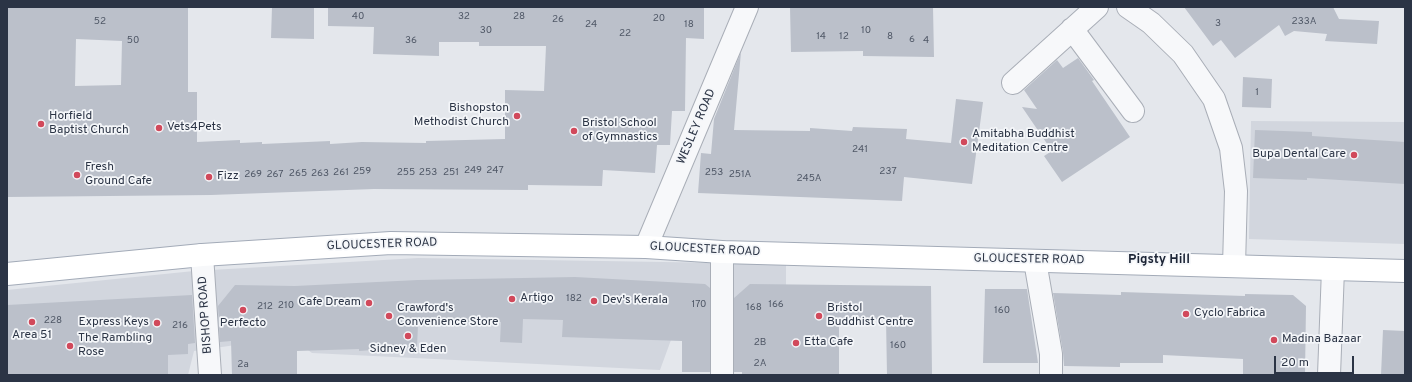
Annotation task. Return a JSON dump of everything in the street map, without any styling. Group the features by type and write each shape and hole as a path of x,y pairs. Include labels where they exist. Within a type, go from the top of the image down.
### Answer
{"main road":[{"name":"GLOUCESTER ROAD","path":"7,274 202,255 391,242 646,247 722,252 1405,271"}],"street":[{"name":"WESLEY ROAD","path":"646,247 748,7"},
{"path":"1013,83 1096,7"},
{"path":"1128,7 1151,22 1183,54 1214,99 1231,148 1236,191 1234,266"},
{"path":"1072,29 1133,111"},
{"path":"722,252 722,375"},
{"name":"BISHOP ROAD","path":"202,255 210,375"},
{"path":"1035,261 1051,354 1051,375"},
{"path":"1329,375 1333,269"}],"shaded area":[{"path":"1251,121 1405,122 1405,244 1249,239"},
{"path":"418,258 786,264 786,325 675,329 660,370 312,353 291,337 194,351 188,375 7,375 7,290 194,271"}],"building":[{"path":"7,7 188,7 188,92 197,92 197,142 240,140 240,143 262,142 262,144 330,141 330,144 362,142 426,143 426,141 505,139 505,90 544,91 546,46 479,46 479,42 439,42 439,56 373,54 374,27 328,26 328,7 704,7 704,39 686,38 685,111 672,111 670,145 657,145 655,173 603,170 602,186 528,185 528,190 374,189 211,195 7,197","holes":["76,39 122,41 121,85 75,86"]},
{"path":"272,7 314,7 314,39 271,38"},
{"path":"790,7 933,7 934,57 863,56 863,51 791,52"},
{"path":"1184,7 1333,7 1339,19 1379,21 1377,44 1325,41 1327,34 1294,31 1285,36 1279,25 1235,58 1221,40 1213,46"},
{"path":"741,52 734,130 810,131 810,128 852,131 853,127 907,129 906,139 951,143 956,99 983,102 972,184 904,177 902,201 698,193 701,153 711,154 714,119"},
{"path":"1078,58 1094,80 1092,81 1130,137 1062,182 1044,156 1052,151 1022,107 1037,109 1024,90 1057,60 1063,68"},
{"path":"1243,77 1272,79 1271,108 1242,107"},
{"path":"1255,130 1312,132 1312,136 1405,142 1405,184 1307,178 1307,180 1253,178"},
{"path":"575,277 705,284 710,288 710,372 682,372 682,341 562,337 563,320 523,319 522,343 500,342 501,322 418,325 417,347 359,351 359,349 297,351 297,375 232,375 231,341 220,342 218,306 235,285 295,286 418,280"},
{"path":"750,284 931,286 932,375 887,375 886,319 839,320 839,375 742,375 742,372 734,372 734,298"},
{"path":"985,289 1027,289 1038,363 983,363"},
{"path":"1121,292 1245,296 1245,294 1293,295 1306,306 1305,375 1243,375 1243,359 1163,355 1163,363 1120,363 1120,367 1064,366 1053,293 1121,295"},
{"path":"192,295 195,343 188,344 188,354 168,355 168,375 7,375 7,305"},
{"path":"1383,330 1405,331 1405,375 1381,375"}],"place":[{"name":"Bishopston Methodist Church","path":"517,116"},
{"name":"Horfield Baptist Church","path":"41,124"},
{"name":"Vets4Pets","path":"159,128"},
{"name":"Bristol School of Gymnastics","path":"574,131"},
{"name":"Amitabha Buddhist Meditation Centre","path":"964,142"},
{"name":"Bupa Dental Care","path":"1354,155"},
{"name":"Fresh Ground Cafe","path":"77,175"},
{"name":"Fizz","path":"209,177"},
{"name":"Artigo","path":"512,299"},
{"name":"Dev's Kerala","path":"594,301"},
{"name":"Cafe Dream","path":"369,303"},
{"name":"Perfecto","path":"243,310"},
{"name":"Cyclo Fabrica","path":"1186,314"},
{"name":"Crawford's Convenience Store","path":"389,316"},
{"name":"Bristol Buddhist Centre","path":"819,316"},
{"name":"Area 51","path":"32,322"},
{"name":"Express Keys","path":"157,323"},
{"name":"Sidney & Eden","path":"408,336"},
{"name":"Madina Bazaar","path":"1274,340"},
{"name":"Etta Cafe","path":"796,343"},
{"name":"The Rambling Rose","path":"70,346"}],"district":[{"name":"Pigsty Hill","path":"1159,260"}]}
